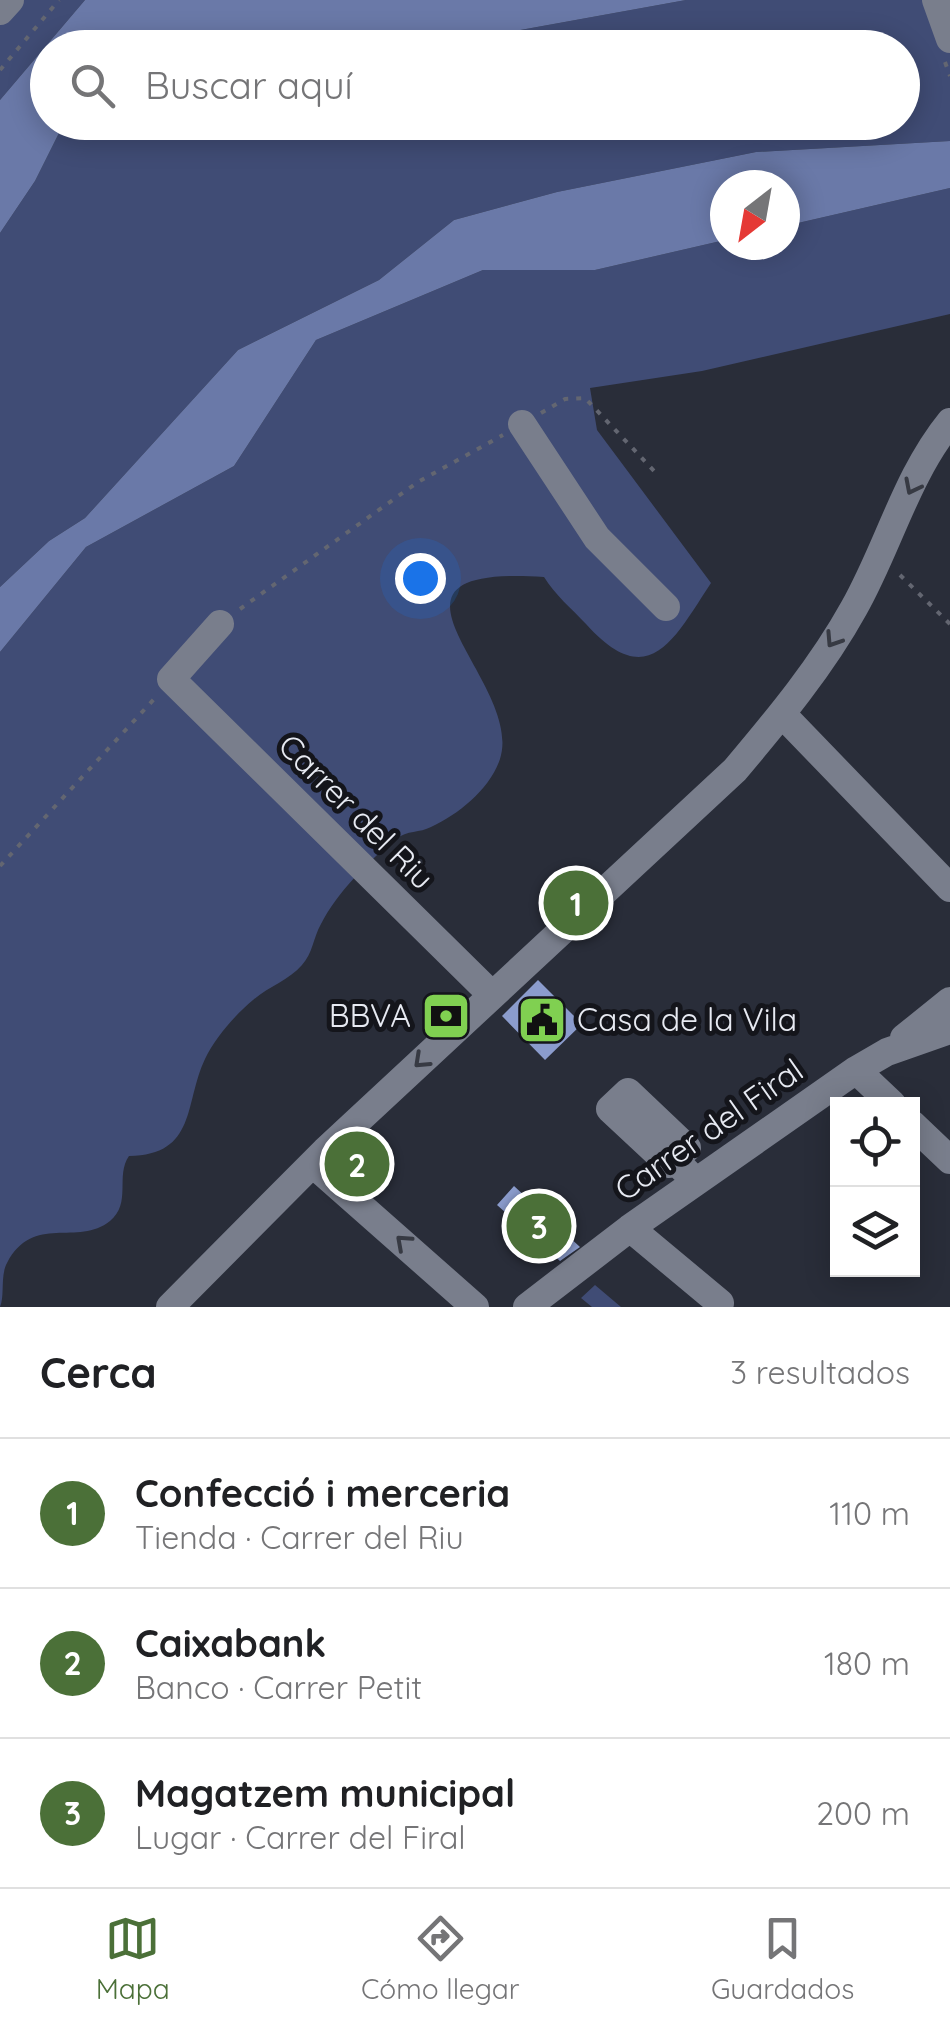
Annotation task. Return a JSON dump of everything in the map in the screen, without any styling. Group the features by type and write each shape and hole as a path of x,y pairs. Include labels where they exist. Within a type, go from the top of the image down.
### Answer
{"street":[{"path":"0,12 10,0"},
{"path":"936,0 950,39"},
{"path":"170,1307 314,1164 735,770 782,714 854,608 938,437 950,422"},
{"path":"522,424 597,538 666,607"},
{"path":"172,679 220,624"},
{"name":"Carrer del Riu","path":"172,679 492,995"},
{"path":"782,714 950,888"},
{"name":"Carrer del Firal","path":"547,1302 630,1228 887,1052 950,1001"},
{"name":"Carrer del Firal","path":"887,1052 950,1030"},
{"path":"856,1070 885,1097"},
{"path":"920,1132 950,1160"},
{"path":"675,1160 695,1181"},
{"path":"314,1164 475,1307"},
{"path":"630,1228 720,1302"}],"path":[{"path":"34,30 59,0"},
{"path":"0,70 30,34"},
{"path":"220,624 418,482 565,399 585,398 656,474"},
{"path":"879,555 950,624"},
{"path":"0,866 172,679"}],"shaded area":[{"path":"0,0 85,0 60,30 30,30 30,65 0,100"},
{"path":"85,0 686,0 520,30 60,30"},
{"path":"686,0 950,0 950,141 756,152 557,192 454,220 379,280 238,350 85,518 49,541 0,587 0,233 35,181 56,140 920,140 920,30 520,30"},
{"path":"30,65 30,140 56,140 35,181 0,233 0,100"},
{"path":"950,141 950,188 800,223 800,170 710,170 710,243 595,270 483,270 316,340 234,466 86,547 0,652 0,587 49,541 85,518 238,350 379,280 454,220 557,192 756,152"},
{"path":"950,188 950,314 702,371 590,388 597,430 711,583 672,639 643,657 627,655 608,645 544,577 487,578 458,589 450,608 458,634 490,695 501,728 500,759 489,780 452,815 427,829 396,839 354,878 328,912 302,965 246,1006 214,1043 177,1136 167,1147 129,1156 117,1214 97,1228 43,1235 18,1248 5,1268 0,1307 0,652 86,547 234,466 316,340 483,270 595,270 710,243 710,260 800,260 800,223"},
{"path":"595,1285 621,1307 592,1307 581,1298"}],"building":[{"name":"Casa de la Vila","path":"538,980 582,1024 545,1060 502,1016"},
{"path":"514,1186 580,1247 560,1261 497,1205"}],"place":[{"name":"Confecció i merceria","path":"576,903"},
{"name":"BBVA","path":"446,1016"},
{"name":"Casa de la Vila","path":"542,1020"},
{"name":"Caixabank","path":"357,1164"},
{"name":"Magatzem municipal","path":"539,1226"}]}
